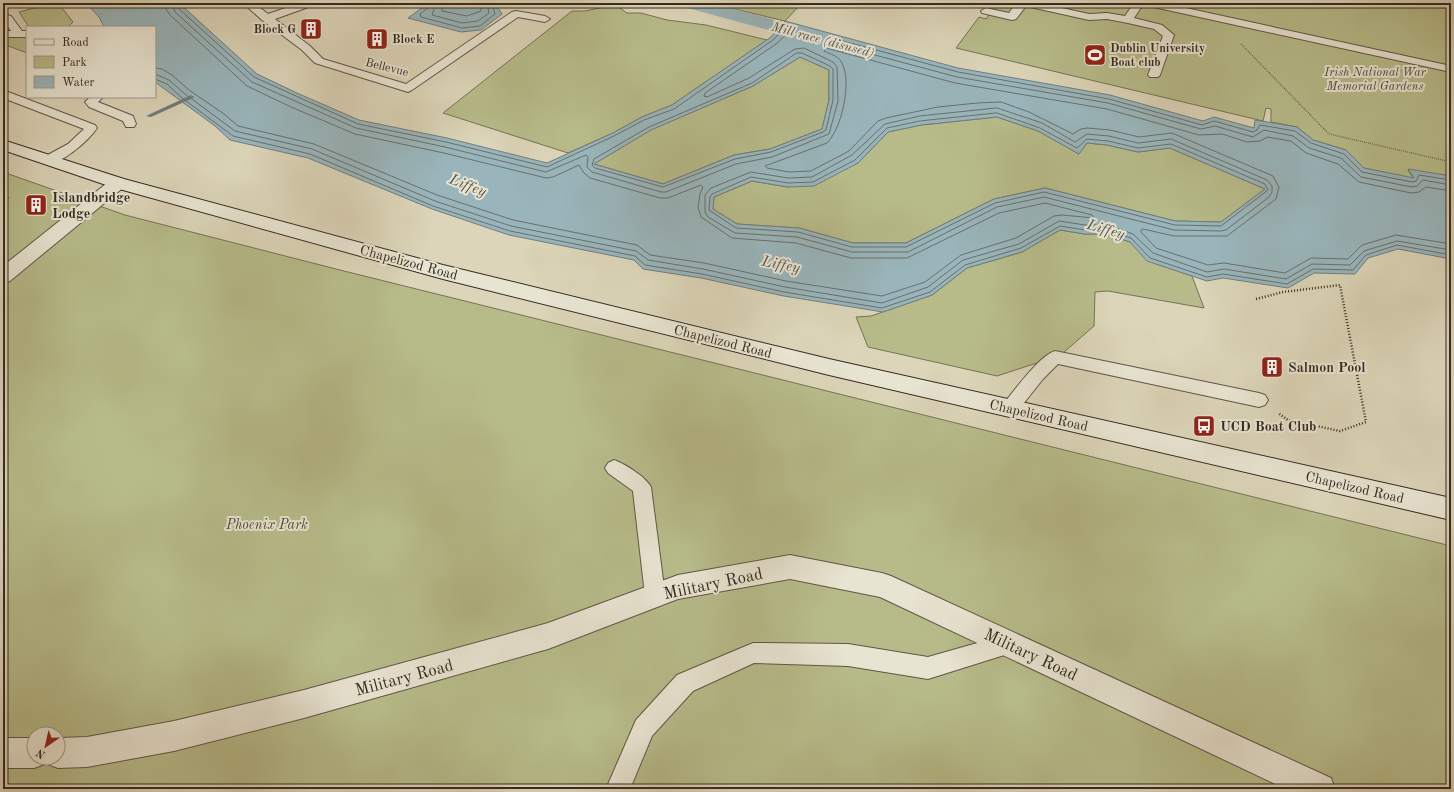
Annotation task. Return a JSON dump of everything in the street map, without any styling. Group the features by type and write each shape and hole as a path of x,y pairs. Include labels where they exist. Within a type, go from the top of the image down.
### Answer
{"main road":[{"name":"Chapelizod Road","path":"3,145 118,182 443,272 830,367 1451,509"},
{"path":"3,276 118,182"},
{"name":"Military Road","path":"66,753 87,752 174,736 304,704 548,636 678,587 790,567 882,585 1320,789"},
{"path":"3,753 26,753"}],"lane":[{"name":"Bellevue","path":"248,3 306,48 319,61 408,88 516,14 544,19"},
{"path":"266,18 310,3"},
{"path":"986,11 1012,17 1020,5 1025,3 1089,17 1107,16 1158,27 1169,35 1154,75"},
{"path":"1128,20 1139,3"},
{"path":"1149,3 1451,69"},
{"path":"7,18 22,34"},
{"path":"3,34 22,34"},
{"path":"3,94 91,128 86,136 75,145 49,160"},
{"path":"96,98 91,102 93,104 129,119 130,124"},
{"path":"1010,408 1037,375 1055,358 1259,400"},
{"path":"614,468 642,487 655,596"},
{"path":"618,789 644,728 685,683 754,653 848,655 928,668 1009,644"}],"path":[{"path":"1214,17 1329,134 1451,162"},
{"path":"1256,299 1283,292 1340,285 1366,422 1340,431 1288,420 1259,400"}],"green space":[{"path":"58,3 73,22 69,26 28,26 19,12"},
{"path":"710,3 802,3 785,21"},
{"name":"Irish National War Memorial Gardens","path":"997,3 1451,3 1451,176 1408,170 1414,179 1364,168 1346,150 1313,140 1297,127 1271,122 1271,109 1266,108 1263,121 956,48 979,17 986,19"},
{"path":"609,6 617,6 627,13 641,13 667,20 706,25 767,40 672,105 642,117 613,133 568,153 443,113 572,11 585,11"},
{"path":"3,36 26,38 26,53 3,44"},
{"path":"800,57 829,70 829,100 822,129 770,149 734,155 663,184 594,164 650,130 753,86"},
{"path":"997,117 1038,131 1079,154 1087,143 1107,145 1138,152 1170,148 1265,189 1221,222 1175,221 1045,188 994,199 906,243 853,243 799,228 737,224 713,209 714,197 752,181 788,187 858,163 888,132 921,125"},
{"name":"Phoenix Park","path":"3,172 125,215 340,270 1451,546 1451,789 3,789"},
{"path":"1060,230 1085,234 1106,234 1130,242 1151,262 1192,276 1204,308 1108,291 1095,292 1094,326 1063,353 997,376 868,347 856,317 871,316 932,295 967,268 1022,252"}],"water":[{"name":"Liffey","path":"86,3 179,3 257,74 359,120 447,138 547,163 613,133 642,117 672,105 771,37 785,21 958,68 1110,95 1203,121 1214,117 1254,128 1255,120 1297,127 1313,140 1346,150 1364,168 1414,178 1408,169 1451,176 1451,259 1398,249 1368,258 1355,274 1314,273 1288,288 1223,278 1207,281 1147,261 1130,242 1106,234 1085,234 1060,230 1022,252 967,268 932,295 883,312 784,296 701,278 643,269 634,260 509,235 432,209 308,158 230,140 215,126 156,83 156,26 104,26 99,17","holes":["800,57 829,70 829,100 822,129 770,149 734,155 663,184 594,164 651,130 753,86","997,117 1038,131 1079,154 1087,143 1107,145 1138,152 1170,148 1265,189 1221,222 1175,221 1045,188 994,199 906,243 853,243 799,228 737,224 713,209 714,197 752,181 788,187 814,186 858,163 888,132 921,125"]},
{"path":"429,3 490,3 496,5 502,14 481,30 461,32 408,18"}],"waterway":[{"name":"Mill race (disused)","path":"691,3 823,39"},
{"path":"149,116 191,97"}],"place":[{"name":"Block G","path":"311,29"},
{"name":"Block E","path":"377,39"},
{"name":"Dublin University Boat club","path":"1095,55"},
{"name":"Islandbridge Lodge","path":"36,205"},
{"name":"Salmon Pool","path":"1272,367"},
{"name":"UCD Boat Club","path":"1204,426"}]}
